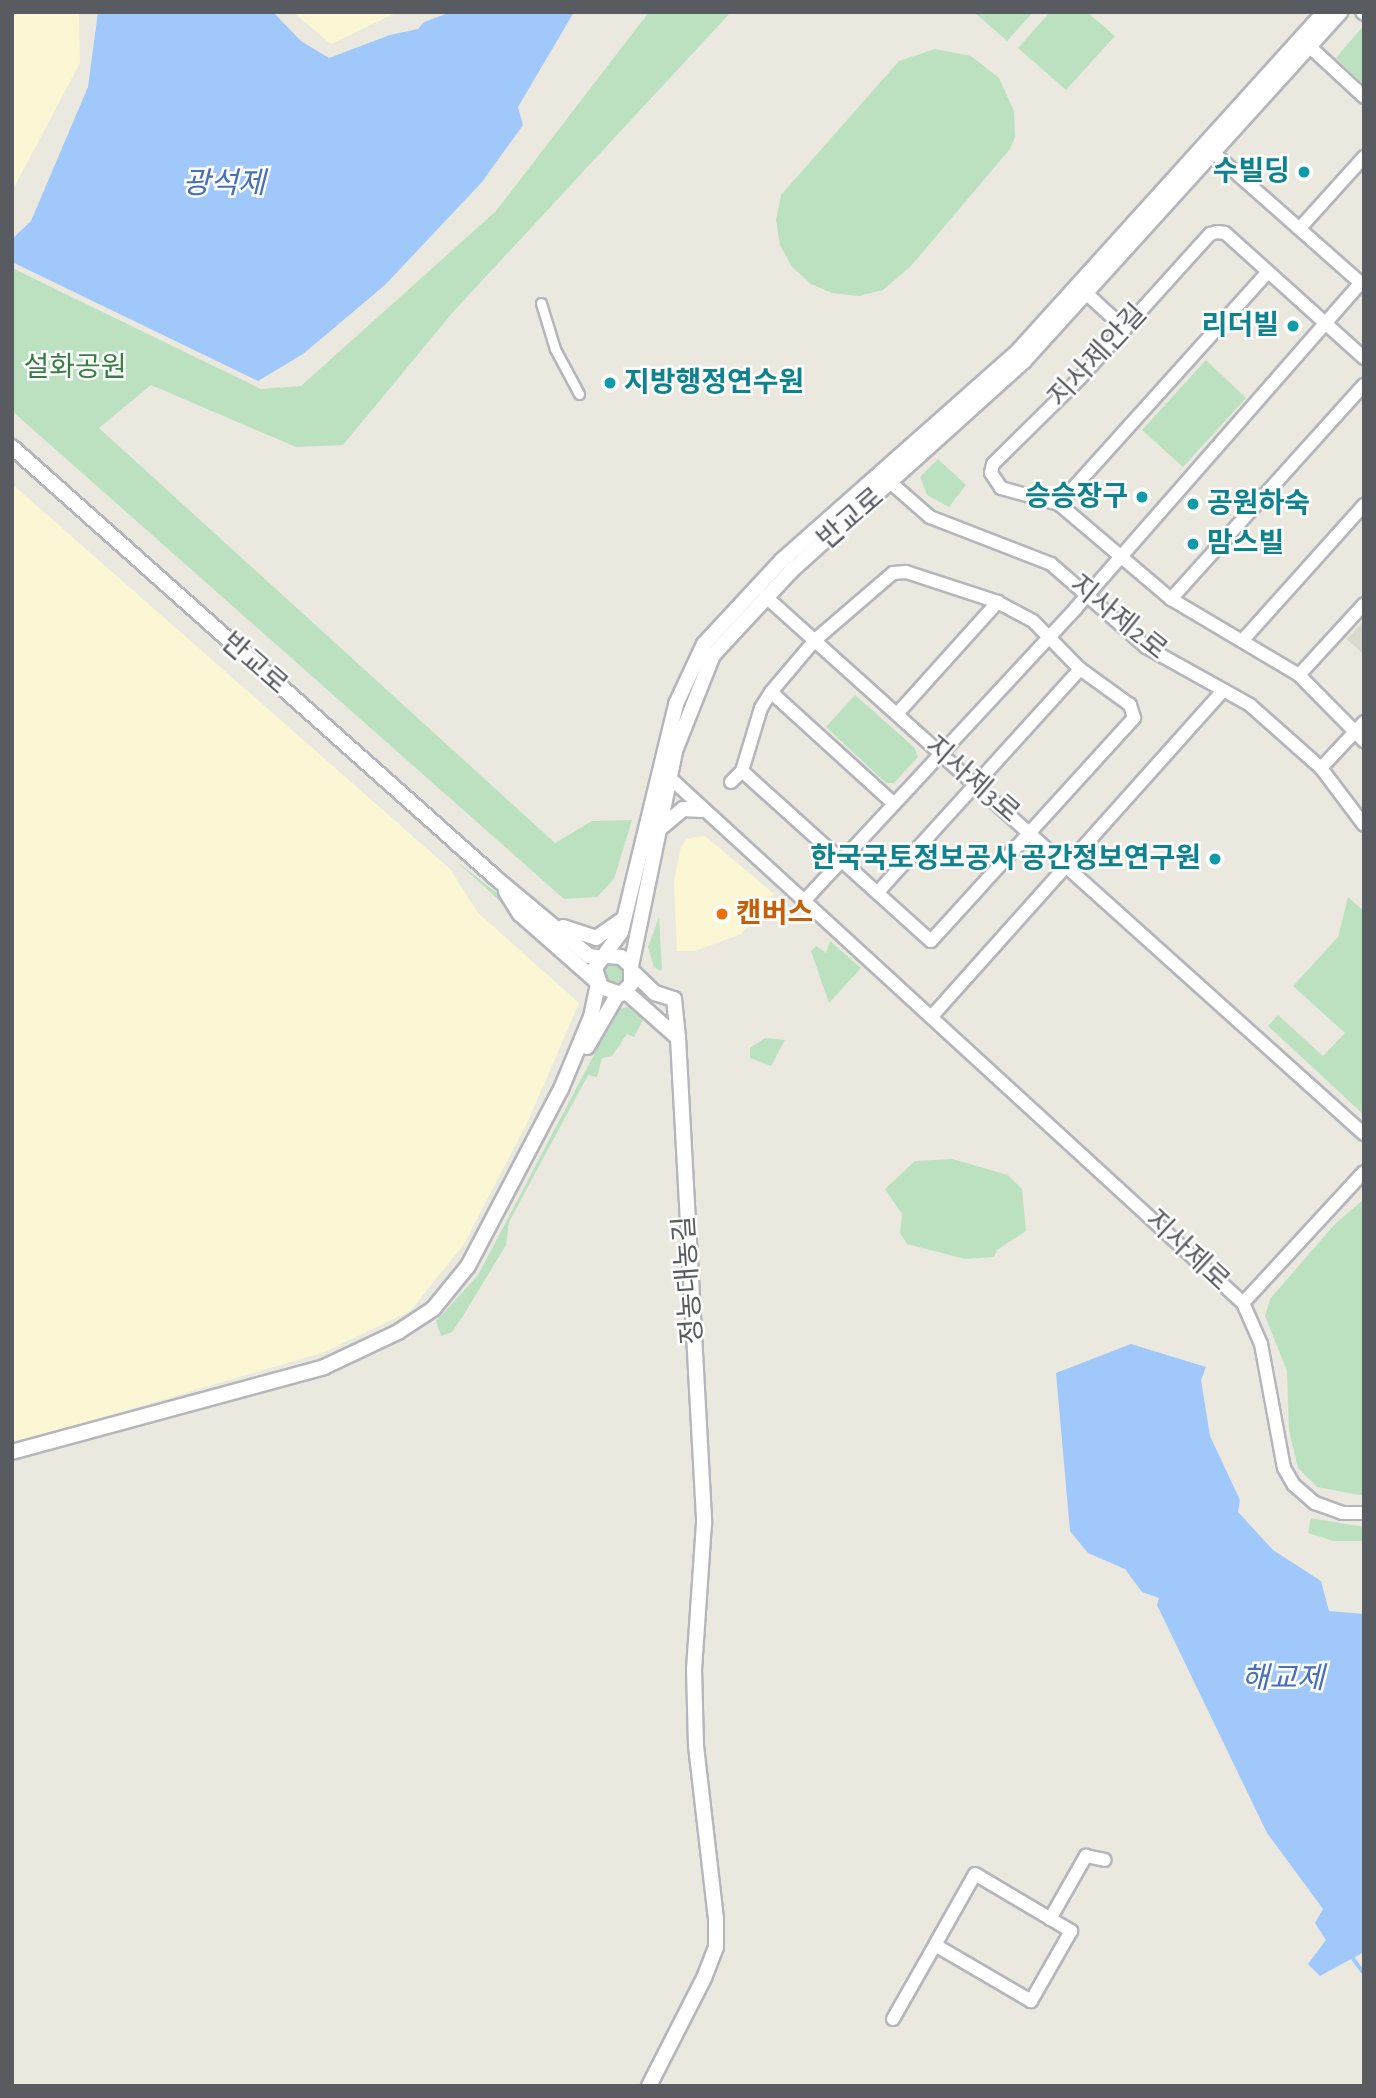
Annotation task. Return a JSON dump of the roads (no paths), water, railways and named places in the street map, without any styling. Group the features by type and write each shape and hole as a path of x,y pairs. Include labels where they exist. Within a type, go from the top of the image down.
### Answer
{"street":[{"path":"1210,149 1324,12"},
{"path":"1210,149 1340,12"},
{"path":"1309,46 1364,97"},
{"path":"805,900 1047,636 1363,284 1210,149"},
{"name":"반교로","path":"12,447 497,879 589,956 605,957 621,932 620,921 676,704 704,644 755,586 1004,381 1086,293 1210,149"},
{"name":"반교로","path":"632,968 656,832 669,778 686,715 713,655 765,596 1018,350 1210,149"},
{"path":"1300,228 1364,157"},
{"name":"지사제안길","path":"1361,731 1299,675 1171,599 1059,504 1001,488 992,480 993,464 1125,329 1210,234 1225,233 1364,358"},
{"path":"1059,504 1267,273"},
{"path":"1086,293 1125,329"},
{"path":"541,303 555,349 579,394"},
{"path":"1171,599 1364,385"},
{"name":"지사제2로","path":"886,479 930,517 1051,564 1146,647 1250,705 1321,768 1364,825"},
{"path":"1242,640 1364,505"},
{"path":"731,782 742,771 761,708 771,692 815,640 893,573 906,572 998,602 1033,621 1080,669 1130,705 1134,718 932,941 742,771"},
{"name":"지사제3로","path":"765,596 1069,865 1364,1134"},
{"path":"897,714 998,602"},
{"path":"1299,675 1364,604"},
{"path":"878,892 1080,669"},
{"path":"933,1015 1224,690"},
{"path":"771,692 893,803"},
{"path":"1321,768 1361,731"},
{"name":"지사제로","path":"669,778 933,1015 1243,1303 1261,1344 1277,1451 1284,1468 1294,1485 1315,1503 1342,1513 1364,1513"},
{"path":"656,832 683,809 702,810"},
{"name":"반교로","path":"497,879 520,914 597,982"},
{"path":"553,925 596,938 620,921"},
{"path":"561,1089 591,1017 597,982 595,968 605,957 621,957 655,993 675,1005"},
{"path":"12,1452 324,1367 417,1322 468,1266 561,1089 621,992 632,968"},
{"path":"597,982 621,992 651,1011 678,1038"},
{"path":"651,1011 675,1005"},
{"name":"정농대농길","path":"649,2086 716,1947 708,1824 696,1746 694,1670 704,1523 675,1005"},
{"path":"1243,1303 1364,1172"},
{"path":"1049,1919 1086,1856 1105,1860"},
{"path":"893,2019 975,1874 1071,1931 1031,2001 935,1945"}],"water":[{"name":"광석제","path":"98,12 273,12 301,41 329,58 390,35 418,29 424,22 451,12 574,12 518,107 523,125 482,182 385,285 303,354 258,381 12,262 12,239 31,221 88,87"},
{"name":"해교제","path":"1131,1344 1206,1367 1201,1380 1210,1436 1240,1500 1238,1512 1273,1550 1321,1581 1329,1611 1364,1614 1364,1952 1320,1976 1308,1964 1326,1940 1315,1923 1323,1909 1267,1833 1157,1605 1159,1598 1142,1592 1125,1569 1088,1553 1070,1531 1056,1373"}],"waterway":[{"path":"1353,1958 1364,1973"}],"place":[{"name":"수빌딩","path":"1304,172"},
{"name":"리더빌","path":"1293,326"},
{"name":"지방행정연수원","path":"610,383"},
{"name":"승승장구","path":"1142,497"},
{"name":"공원하숙","path":"1193,504"},
{"name":"맘스빌","path":"1193,544"},
{"name":"한국국토정보공사 공간정보연구원","path":"1215,859"},
{"name":"캔버스","path":"722,914"}],"park label":[{"name":"설화공원","path":"75,368"}]}
